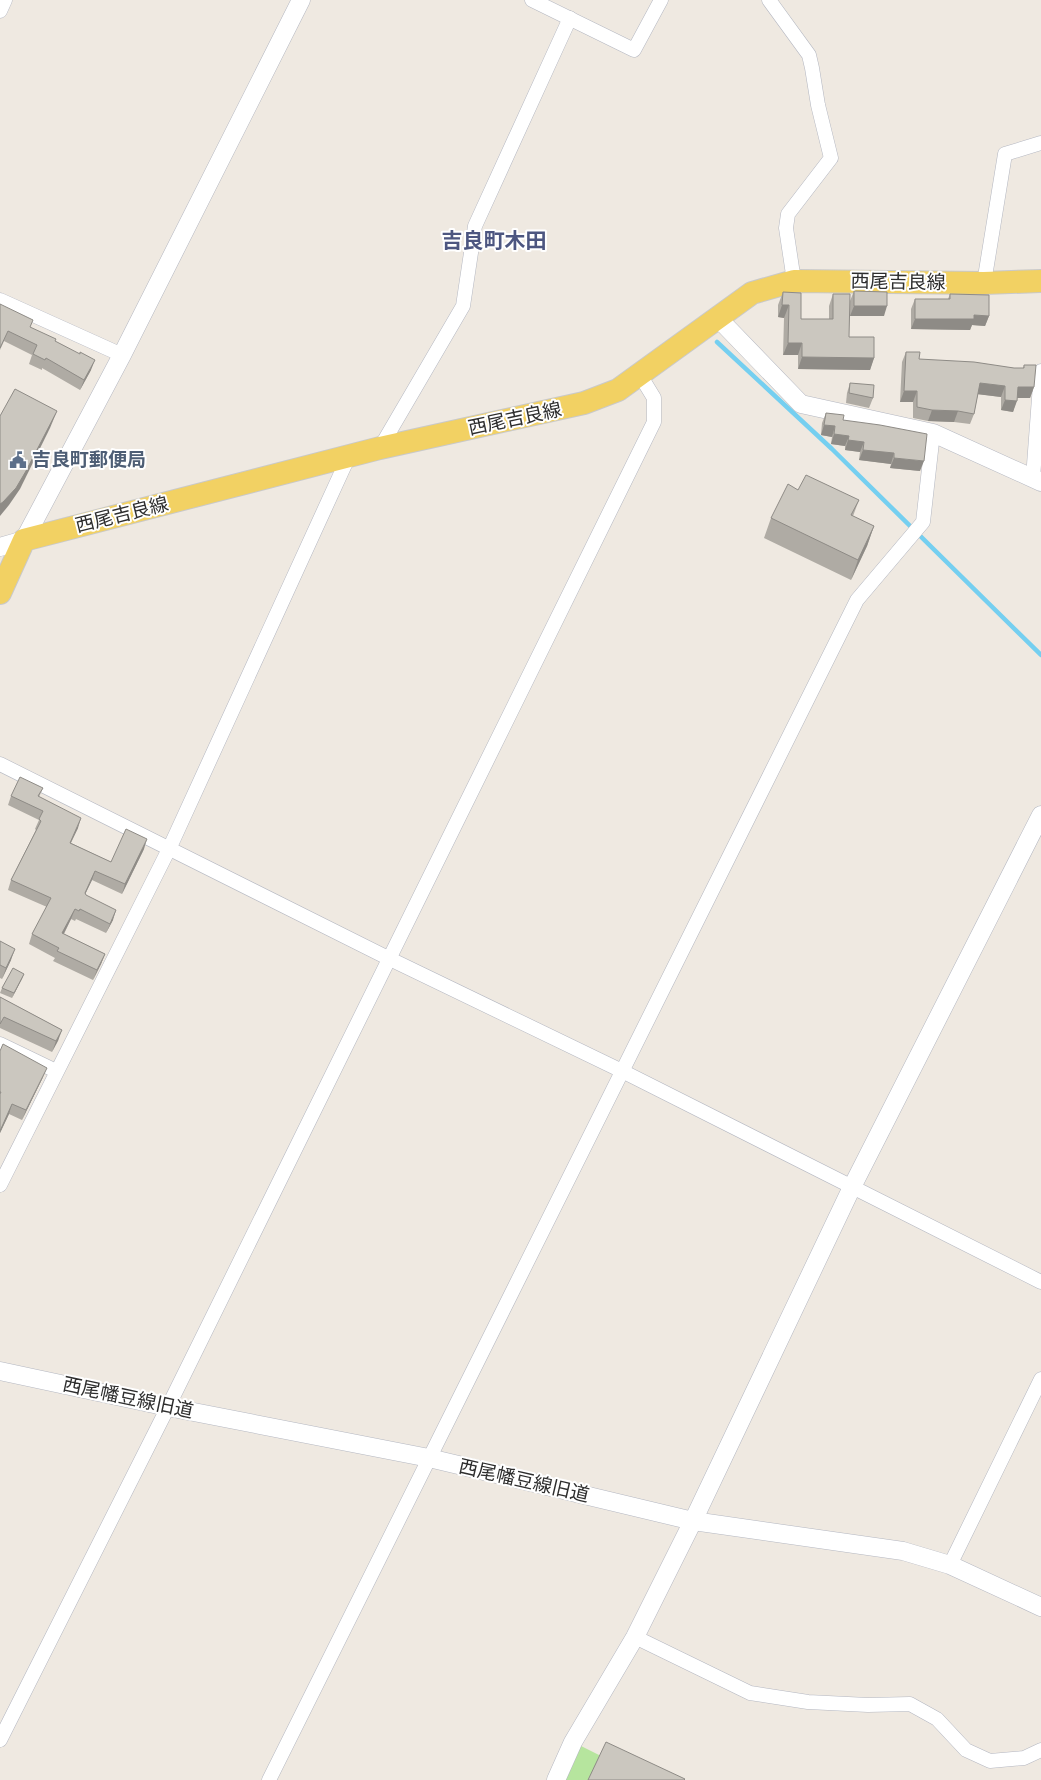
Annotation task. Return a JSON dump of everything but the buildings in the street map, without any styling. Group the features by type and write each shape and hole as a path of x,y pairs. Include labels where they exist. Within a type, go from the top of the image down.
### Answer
{"main road":[{"name":"西尾吉良線","path":"24,540 348,458 380,448 584,404 618,390 752,293 794,281 1041,282"},
{"path":"0,593 24,540"}],"street":[{"path":"0,11 5,0"},
{"path":"0,547 24,540 122,355 301,0"},
{"path":"532,0 634,50 661,0"},
{"path":"769,0 808,55 831,158 788,214 786,228 794,281"},
{"path":"380,448 463,306 475,226 570,18"},
{"path":"984,283 1005,154 1041,143"},
{"path":"0,300 122,355"},
{"path":"709,323 801,404 934,433 1037,480 1041,371"},
{"path":"0,1740 168,1407 654,422 654,398 640,375"},
{"path":"269,1780 857,600 922,523 934,433"},
{"path":"0,1185 56,1072 68,1037 170,847 348,458"},
{"path":"0,764 622,1071 1041,1282"},
{"path":"556,1780 573,1742 636,1637 852,1187 1041,815"},
{"path":"0,1044 56,1072"},
{"name":"西尾幡豆線旧道","path":"0,1371 168,1407 429,1458 693,1521 903,1551 950,1565 1041,1607"},
{"path":"950,1565 1041,1379"},
{"path":"636,1637 750,1692 808,1702 868,1705 910,1704 936,1719 966,1750 990,1761 1024,1758 1041,1750"}],"green space":[{"path":"573,1742 649,1780 556,1780"}],"waterway":[{"path":"717,342 832,449 1041,655"}],"place":[{"name":"吉良町郵便局","path":"18,460"}],"district":[{"name":"吉良町木田","path":"494,241"}]}
